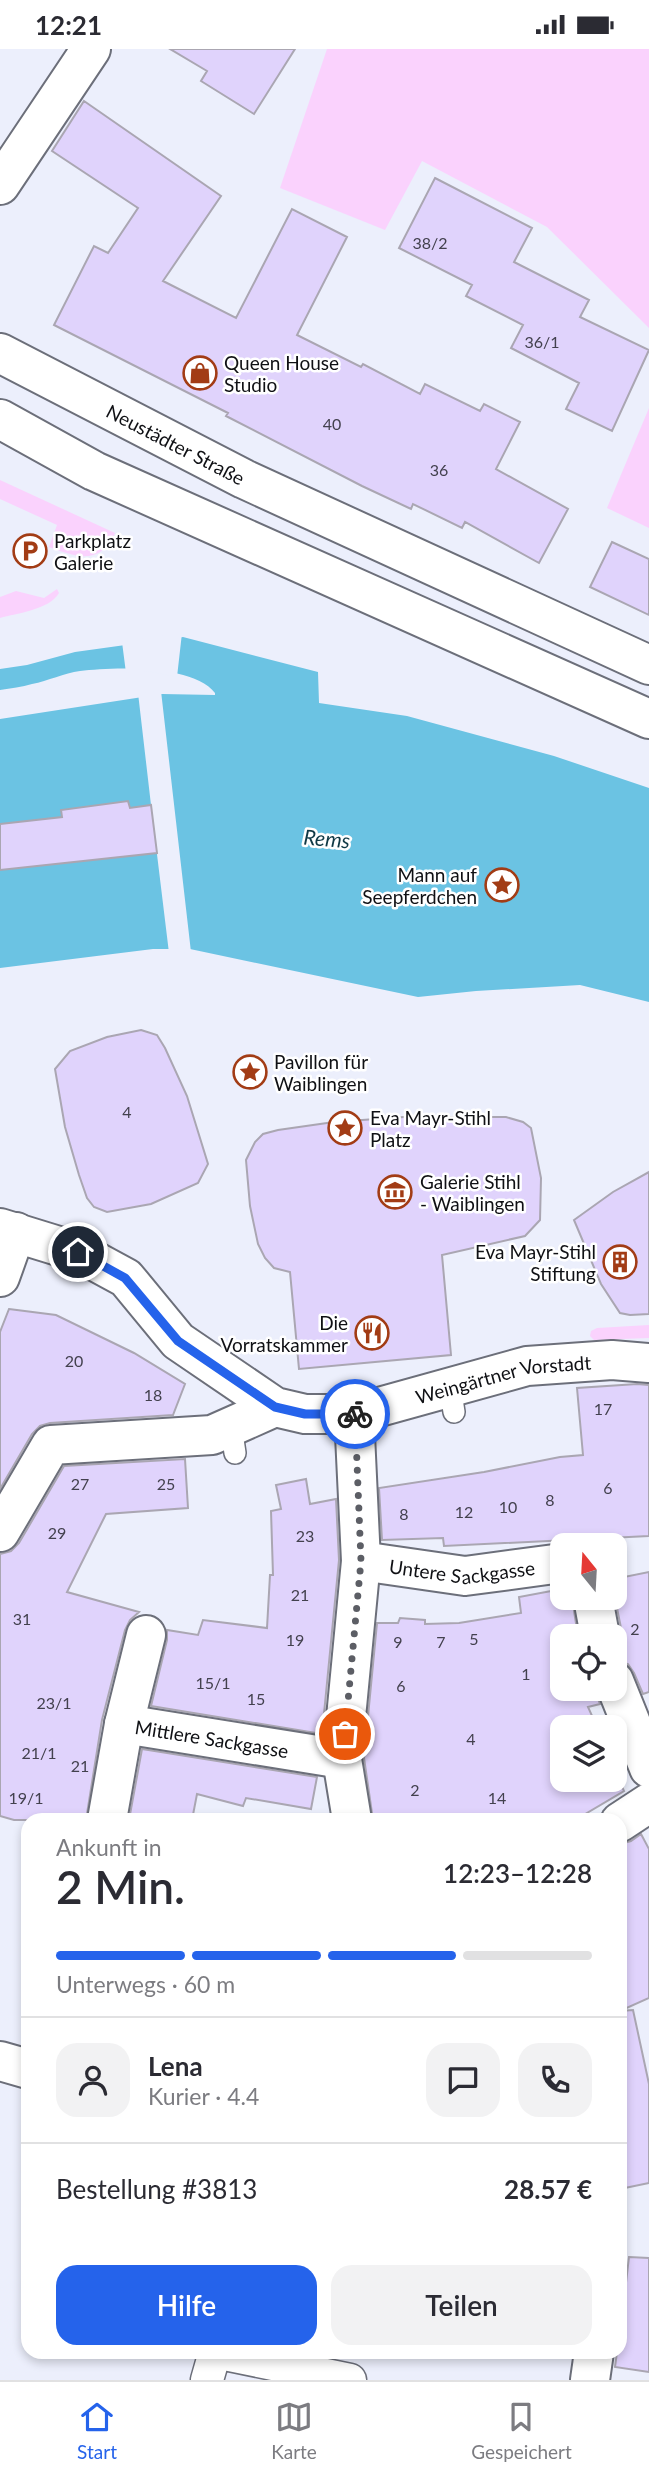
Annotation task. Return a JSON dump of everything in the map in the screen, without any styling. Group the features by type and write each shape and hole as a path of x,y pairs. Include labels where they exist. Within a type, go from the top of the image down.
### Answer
{"street":[{"path":"0,185 91,49"},
{"name":"Neustädter Straße","path":"0,353 244,479 649,665"},
{"path":"0,419 94,471 649,719"},
{"path":"331,577 355,530"},
{"path":"0,1277 8,1230"},
{"name":"Weingärtner Vorstadt","path":"8,1230 78,1252 125,1278 178,1341 275,1407 305,1414 355,1414 452,1399 527,1366 558,1375 612,1360 649,1363"},
{"path":"0,1532 51,1445 212,1435 233,1439 275,1407"},
{"path":"351,1813 342,1759 361,1561 355,1414"},
{"name":"Untere Sackgasse","path":"361,1561 465,1576 550,1565"},
{"path":"108,1813 124,1724 146,1635"},
{"path":"622,1701 649,1768"},
{"name":"Mittlere Sackgasse","path":"124,1724 342,1759"},
{"path":"627,1817 649,1803"},
{"path":"0,2061 21,2067"},
{"path":"207,2380 213,2359"},
{"path":"249,2359 350,2380"},
{"path":"590,2380 593,2359"}],"shaded area":[{"path":"327,49 649,49 649,328 547,227 422,161 385,230 280,188"},
{"path":"649,408 649,528 607,508"},
{"path":"0,480 115,533 102,551 95,555 78,556 49,547 57,525 0,499"},
{"path":"57,589 59,593 48,603 0,618 0,597 16,591 44,598"},
{"path":"649,1325 649,1338 594,1340 590,1336 591,1331 597,1328"}],"water":[{"name":"Rems","path":"183,637 318,672 319,703 407,716 554,756 649,788 649,1002 580,985 418,997 190,949 153,949 0,968 0,719 162,694 215,693 189,677 171,672 131,669 80,671 0,690 0,669 75,652"}],"pier":[{"path":"182,633 177,677 147,671 126,673 122,642"},
{"path":"161,691 191,952 169,953 138,693"}],"building":[{"path":"170,49 295,49 254,114 201,81 207,71"},
{"path":"84,101 221,196 163,281 236,318 292,209 347,237 297,335 361,367 363,364 420,394 425,384 480,411 484,404 520,422 496,469 568,509 539,563 465,522 462,528 413,504 411,509 362,486 226,416 228,413 54,325 94,246 108,253 138,208 52,151"},
{"path":"435,178 532,228 514,262 589,300 580,317 649,350 612,431 566,409 579,383 511,348 523,325 466,296 472,285 399,248"},
{"path":"612,542 649,559 649,615 590,587"},
{"path":"128,801 130,808 151,805 157,853 0,870 0,824 62,817 61,810"},
{"path":"141,1030 157,1035 165,1048 187,1096 208,1164 198,1183 151,1204 107,1212 94,1207 87,1198 65,1127 55,1069 70,1051 107,1037"},
{"name":"Galerie Stihl - Waiblingen","path":"404,1117 506,1117 523,1122 531,1128 541,1178 540,1220 525,1236 442,1255 451,1355 299,1369 290,1272 274,1268 258,1244 250,1206 246,1160 255,1142 263,1134 334,1122"},
{"name":"Eva Mayr-Stihl Stiftung","path":"649,1172 649,1314 630,1315 620,1313 601,1284 574,1220 613,1192"},
{"path":"9,1309 56,1315 134,1353 185,1384 173,1415 50,1423 40,1426 32,1434 0,1489 0,1332"},
{"path":"649,1385 649,1536 627,1537 627,1533 550,1533 550,1541 444,1546 443,1538 382,1540 379,1488 583,1455 577,1388"},
{"path":"185,1459 188,1508 106,1514 67,1592 139,1612 130,1620 125,1630 102,1720 87,1813 21,1813 21,1820 14,1820 0,1816 0,1554 11,1551 19,1543 64,1466"},
{"path":"306,1479 310,1504 336,1499 339,1560 322,1734 151,1706 167,1630 198,1635 203,1620 267,1628 270,1575 273,1575 271,1511 281,1509 276,1485"},
{"path":"649,1572 649,1692 643,1694 627,1664 627,1624 620,1624 617,1610 627,1610 627,1576"},
{"path":"550,1591 550,1610 574,1610 576,1624 550,1624 550,1701 599,1701 600,1704 588,1707 592,1715 550,1715 550,1792 622,1792 587,1813 372,1813 364,1758 377,1623 398,1623 400,1618 425,1620 425,1624 459,1623 521,1613 519,1597"},
{"path":"142,1749 317,1777 311,1809 246,1798 243,1806 197,1794 193,1813 130,1813"},
{"path":"641,1834 649,1849 649,1998 627,2008 627,1842"},
{"path":"627,2010 633,2010 649,2084 649,2183 627,2188"},
{"path":"629,2257 649,2258 649,2372 615,2367 616,2359 627,2359"}],"way so far":[{"path":"345,1734 361,1561 355,1414"}],"place":[{"name":"Queen House Studio","path":"200,373"},
{"name":"Parkplatz Galerie","path":"30,551"},
{"name":"Mann auf Seepferdchen","path":"502,885"},
{"name":"Pavillon für Waiblingen","path":"250,1072"},
{"name":"Eva Mayr-Stihl Platz","path":"345,1128"},
{"name":"Galerie Stihl - Waiblingen","path":"395,1192"},
{"name":"Eva Mayr-Stihl Stiftung","path":"620,1262"},
{"name":"Die Vorratskammer","path":"372,1333"}],"route":[{"path":"78,1252 125,1278 178,1341 275,1407 305,1414 355,1414"}]}
